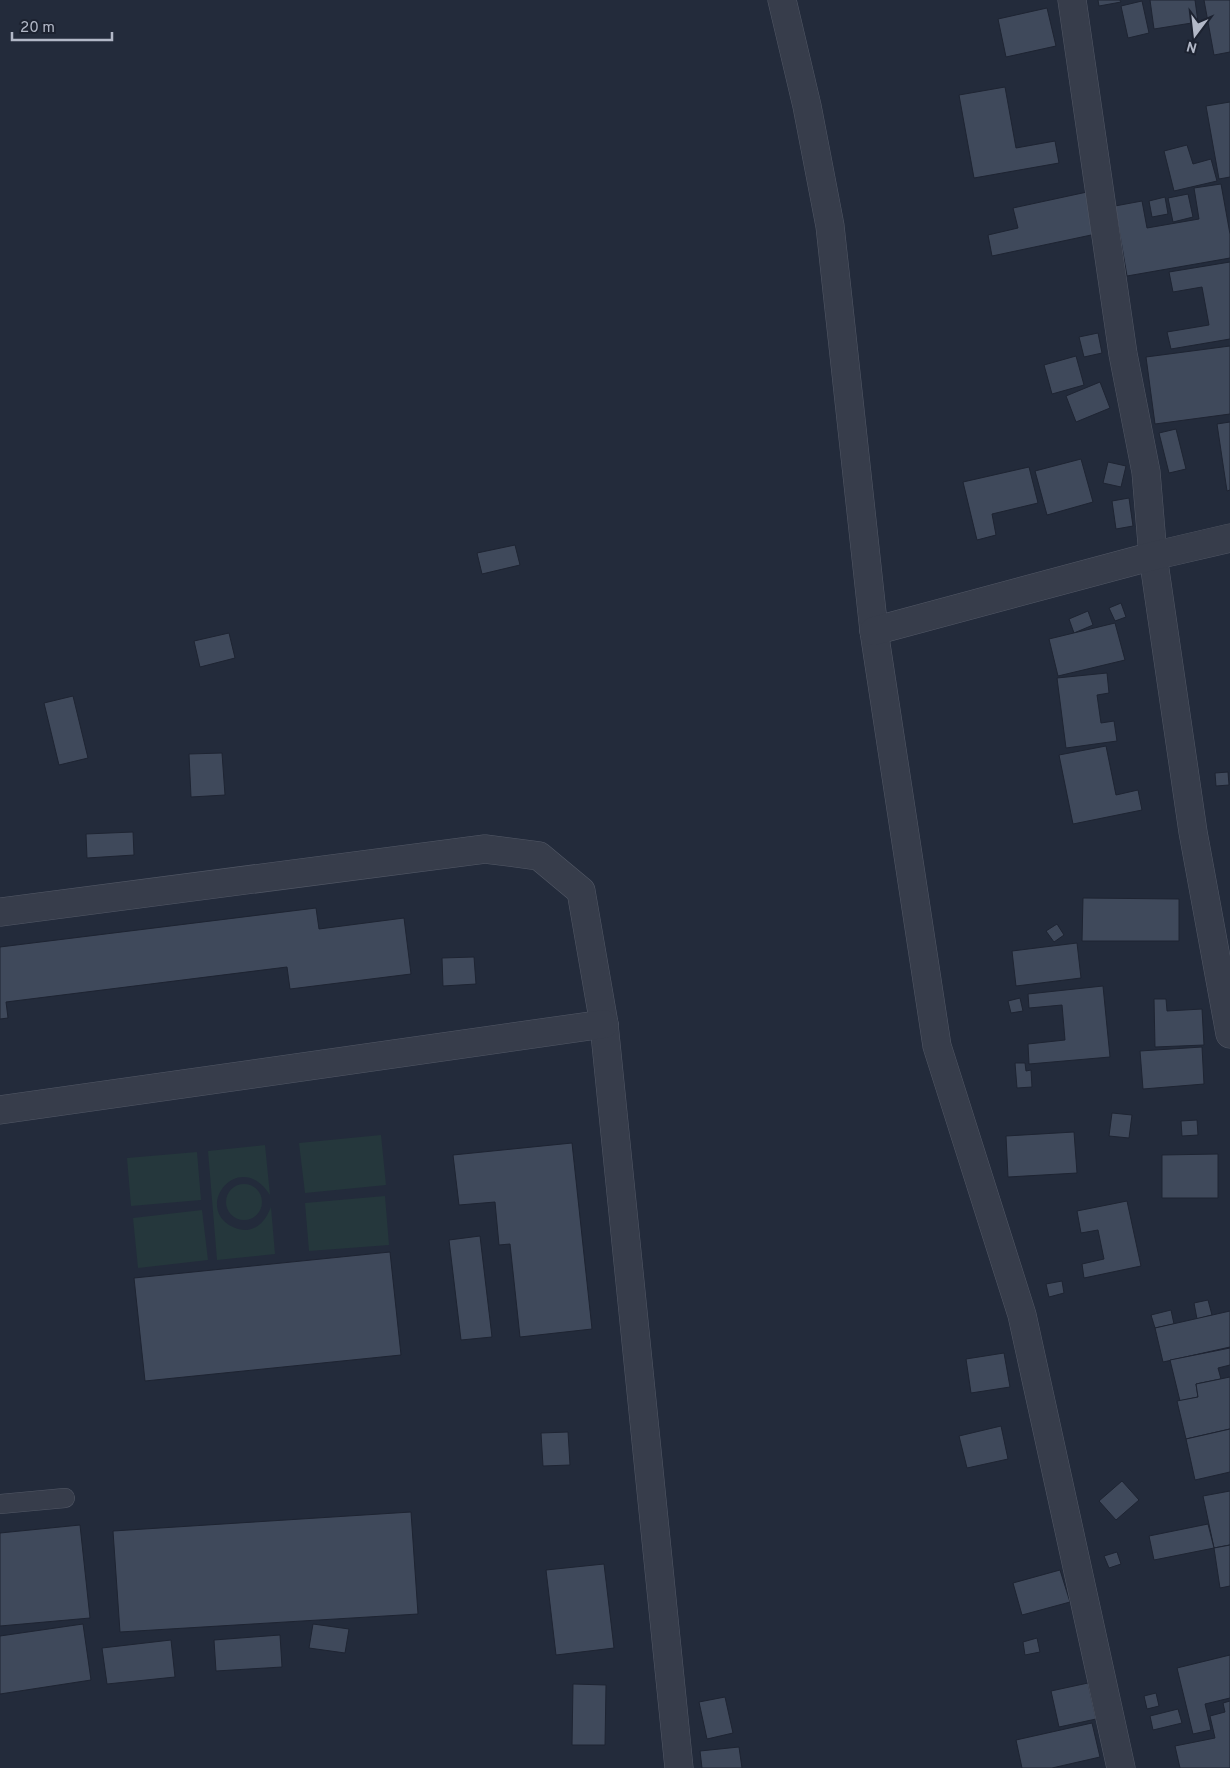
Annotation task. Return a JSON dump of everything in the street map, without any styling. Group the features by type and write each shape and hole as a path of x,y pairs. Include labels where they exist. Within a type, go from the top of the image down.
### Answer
{"street":[{"path":"782,0 807,106 830,226 874,631 937,1046 1022,1315 1120,1768"},
{"path":"1072,0 1123,354 1146,472 1153,556 1193,832 1230,1034"},
{"path":"874,631 1153,556 1230,538"},
{"path":"0,912 485,849 539,856 581,891 604,1024 679,1768"},
{"path":"0,1110 604,1024"}],"lane":[{"path":"0,1504 65,1498"}],"shaded area":[{"path":"381,1135 386,1185 305,1193 299,1143"},
{"path":"265,1145 270,1195 259,1182 247,1177 235,1178 226,1184 219,1194 217,1205 220,1216 229,1225 244,1230 252,1229 259,1225 265,1219 271,1207 275,1254 217,1260 208,1151"},
{"path":"197,1152 201,1200 131,1206 127,1158"},
{"path":"244,1184 256,1190 262,1202 256,1214 244,1220 232,1214 226,1202 232,1190"},
{"path":"385,1196 389,1245 309,1251 305,1203"},
{"path":"202,1210 208,1260 138,1268 133,1218"}],"building":[{"path":"1098,0 1120,0 1121,2 1099,6"},
{"path":"1150,0 1195,0 1198,22 1154,29"},
{"path":"1204,0 1230,0 1230,52 1214,55"},
{"path":"1142,1 1149,33 1128,38 1121,6"},
{"path":"1047,8 1056,46 1006,57 998,19"},
{"path":"1005,87 1016,148 1055,141 1059,163 974,178 959,95"},
{"path":"1230,102 1230,177 1219,179 1206,106"},
{"path":"1187,145 1193,164 1211,159 1217,181 1174,191 1164,151"},
{"path":"1221,184 1230,234 1230,258 1127,276 1115,206 1142,201 1147,228 1199,219 1194,188"},
{"path":"1087,192 1096,234 992,256 988,235 1018,228 1013,208"},
{"path":"1188,194 1193,217 1173,222 1168,198"},
{"path":"1165,197 1168,214 1152,217 1149,201"},
{"path":"1230,262 1230,339 1171,349 1167,332 1209,325 1202,287 1173,292 1169,272"},
{"path":"1098,333 1102,353 1084,357 1079,337"},
{"path":"1230,346 1230,414 1155,424 1146,357"},
{"path":"1076,356 1084,385 1052,394 1044,365"},
{"path":"1100,382 1110,408 1076,422 1066,396"},
{"path":"1230,422 1230,490 1227,491 1217,424"},
{"path":"1176,429 1186,469 1169,473 1159,433"},
{"path":"1081,459 1093,502 1047,515 1035,471"},
{"path":"1108,462 1126,466 1121,487 1103,483"},
{"path":"1029,467 1038,503 992,514 996,535 977,540 963,482"},
{"path":"1129,498 1133,526 1116,529 1112,501"},
{"path":"515,545 520,565 482,574 477,553"},
{"path":"1121,603 1126,617 1115,621 1109,608"},
{"path":"1088,611 1093,625 1074,633 1069,619"},
{"path":"1115,623 1125,660 1058,676 1049,639"},
{"path":"229,633 235,658 200,667 194,641"},
{"path":"1107,673 1109,693 1097,695 1101,723 1114,721 1117,741 1066,748 1057,678"},
{"path":"73,696 88,758 59,765 44,703"},
{"path":"1106,746 1116,795 1138,790 1142,810 1073,824 1059,755"},
{"path":"222,753 225,795 191,797 189,754"},
{"path":"1228,772 1229,785 1216,786 1215,773"},
{"path":"133,832 134,855 87,858 86,834"},
{"path":"1083,898 1179,899 1179,941 1082,941"},
{"path":"316,908 319,929 404,918 411,974 290,989 287,967 6,1002 8,1018 0,1019 0,947"},
{"path":"1057,924 1064,935 1054,942 1046,931"},
{"path":"1077,943 1081,978 1016,986 1012,951"},
{"path":"474,957 476,984 443,986 442,958"},
{"path":"1103,986 1110,1057 1029,1064 1028,1044 1065,1040 1062,1005 1029,1008 1028,994"},
{"path":"1020,998 1023,1011 1011,1013 1008,1001"},
{"path":"1154,999 1166,999 1167,1011 1202,1009 1204,1045 1155,1047"},
{"path":"1202,1047 1204,1084 1143,1089 1140,1051"},
{"path":"1015,1063 1025,1063 1026,1071 1031,1070 1032,1087 1017,1088"},
{"path":"1112,1113 1132,1115 1129,1138 1109,1136"},
{"path":"1197,1120 1198,1135 1182,1136 1181,1121"},
{"path":"1074,1132 1077,1173 1008,1177 1006,1136"},
{"path":"572,1143 592,1329 520,1337 510,1244 499,1245 495,1202 459,1205 453,1155"},
{"path":"1218,1154 1218,1198 1162,1198 1162,1155"},
{"path":"1127,1201 1141,1266 1084,1278 1082,1264 1104,1259 1098,1230 1081,1233 1077,1211"},
{"path":"480,1236 492,1337 461,1340 449,1240"},
{"path":"390,1252 401,1355 145,1381 134,1278"},
{"path":"1062,1281 1064,1293 1049,1297 1046,1284"},
{"path":"1208,1300 1212,1315 1197,1319 1194,1303"},
{"path":"1171,1310 1174,1324 1155,1328 1151,1315"},
{"path":"1230,1311 1230,1347 1163,1362 1155,1328"},
{"path":"1230,1348 1230,1365 1218,1368 1221,1379 1196,1384 1198,1397 1180,1401 1170,1360"},
{"path":"1004,1353 1010,1387 971,1393 966,1359"},
{"path":"1230,1377 1230,1429 1186,1439 1177,1401 1198,1397 1196,1384"},
{"path":"1001,1426 1008,1459 967,1468 959,1436"},
{"path":"1230,1429 1230,1472 1195,1480 1186,1439"},
{"path":"568,1432 570,1465 543,1466 541,1433"},
{"path":"1122,1481 1139,1500 1116,1520 1099,1501"},
{"path":"1230,1491 1230,1545 1214,1548 1203,1496"},
{"path":"411,1512 418,1614 120,1632 113,1531"},
{"path":"1208,1524 1214,1548 1154,1560 1149,1536"},
{"path":"80,1525 90,1618 0,1626 0,1533"},
{"path":"1230,1545 1230,1586 1220,1588 1214,1548"},
{"path":"1117,1552 1121,1564 1109,1568 1104,1556"},
{"path":"604,1564 614,1648 556,1655 546,1570"},
{"path":"1060,1570 1070,1602 1022,1615 1013,1583"},
{"path":"83,1624 91,1680 0,1694 0,1636"},
{"path":"313,1624 349,1629 345,1653 309,1648"},
{"path":"280,1635 282,1667 216,1671 214,1640"},
{"path":"1037,1638 1040,1652 1025,1655 1023,1642"},
{"path":"171,1640 175,1677 107,1684 102,1648"},
{"path":"1230,1655 1230,1698 1205,1704 1211,1730 1193,1734 1177,1668"},
{"path":"1088,1683 1096,1719 1059,1727 1051,1691"},
{"path":"573,1684 606,1685 605,1745 572,1745"},
{"path":"1156,1693 1159,1706 1147,1709 1144,1696"},
{"path":"725,1697 733,1733 707,1739 699,1702"},
{"path":"1230,1701 1230,1768 1180,1768 1175,1746 1215,1738 1210,1716 1225,1712 1223,1703"},
{"path":"1178,1709 1182,1723 1153,1730 1150,1716"},
{"path":"1092,1723 1100,1757 1052,1768 1022,1768 1016,1740"},
{"path":"739,1747 742,1768 702,1768 700,1751"}]}
